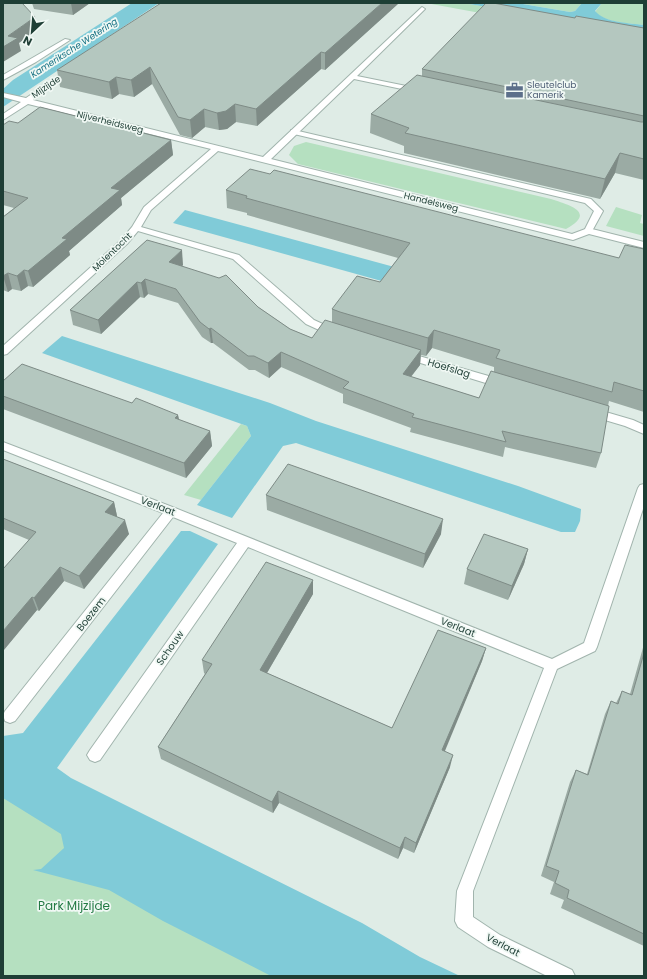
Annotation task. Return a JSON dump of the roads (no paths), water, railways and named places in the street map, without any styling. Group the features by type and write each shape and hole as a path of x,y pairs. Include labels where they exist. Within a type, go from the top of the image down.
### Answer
{"street":[{"path":"264,161 422,10"},
{"path":"3,78 34,61 66,40"},
{"name":"Mijzijde","path":"3,118 78,65"},
{"path":"352,77 429,94"},
{"name":"Nijverheidsweg","path":"3,95 216,149"},
{"path":"294,132 588,201 599,210 588,231"},
{"name":"Handelsweg","path":"216,149 573,237 588,231 644,245"},
{"name":"Molentocht","path":"3,352 124,242 136,228 147,209 216,149"},
{"path":"136,228 236,257 310,322 343,336"},
{"name":"Hoefslag","path":"396,352 508,386"},
{"path":"584,409 629,423 644,430"},
{"name":"Verlaat","path":"3,446 171,511 552,665 466,891 464,921 494,941 566,976"},
{"path":"552,665 590,647 644,488"},
{"name":"Boezem","path":"10,716 171,511"},
{"name":"Schouw","path":"95,756 245,541"}],"water":[{"name":"Kameriksche Wetering","path":"132,3 159,3 3,107 3,89 13,80"},
{"path":"464,3 517,3 570,12 575,11 582,3 602,3 595,11 599,15 618,22 644,25 644,35"},
{"path":"185,210 644,335 644,354 173,223"},
{"path":"62,336 270,403 316,421 518,486 581,509 580,521 575,532 561,532 296,443 283,446 232,518 197,505 251,436 247,426 42,353"},
{"path":"181,531 190,531 218,544 57,768 71,778 362,923 420,957 460,976 271,976 163,921 109,890 33,870 41,869 64,848 61,834 3,798 3,736 23,733"}],"place":[{"name":"Sleutelclub Kamerik","path":"514,90"}],"park label":[{"name":"Park Mijzijde","path":"74,905"}]}
